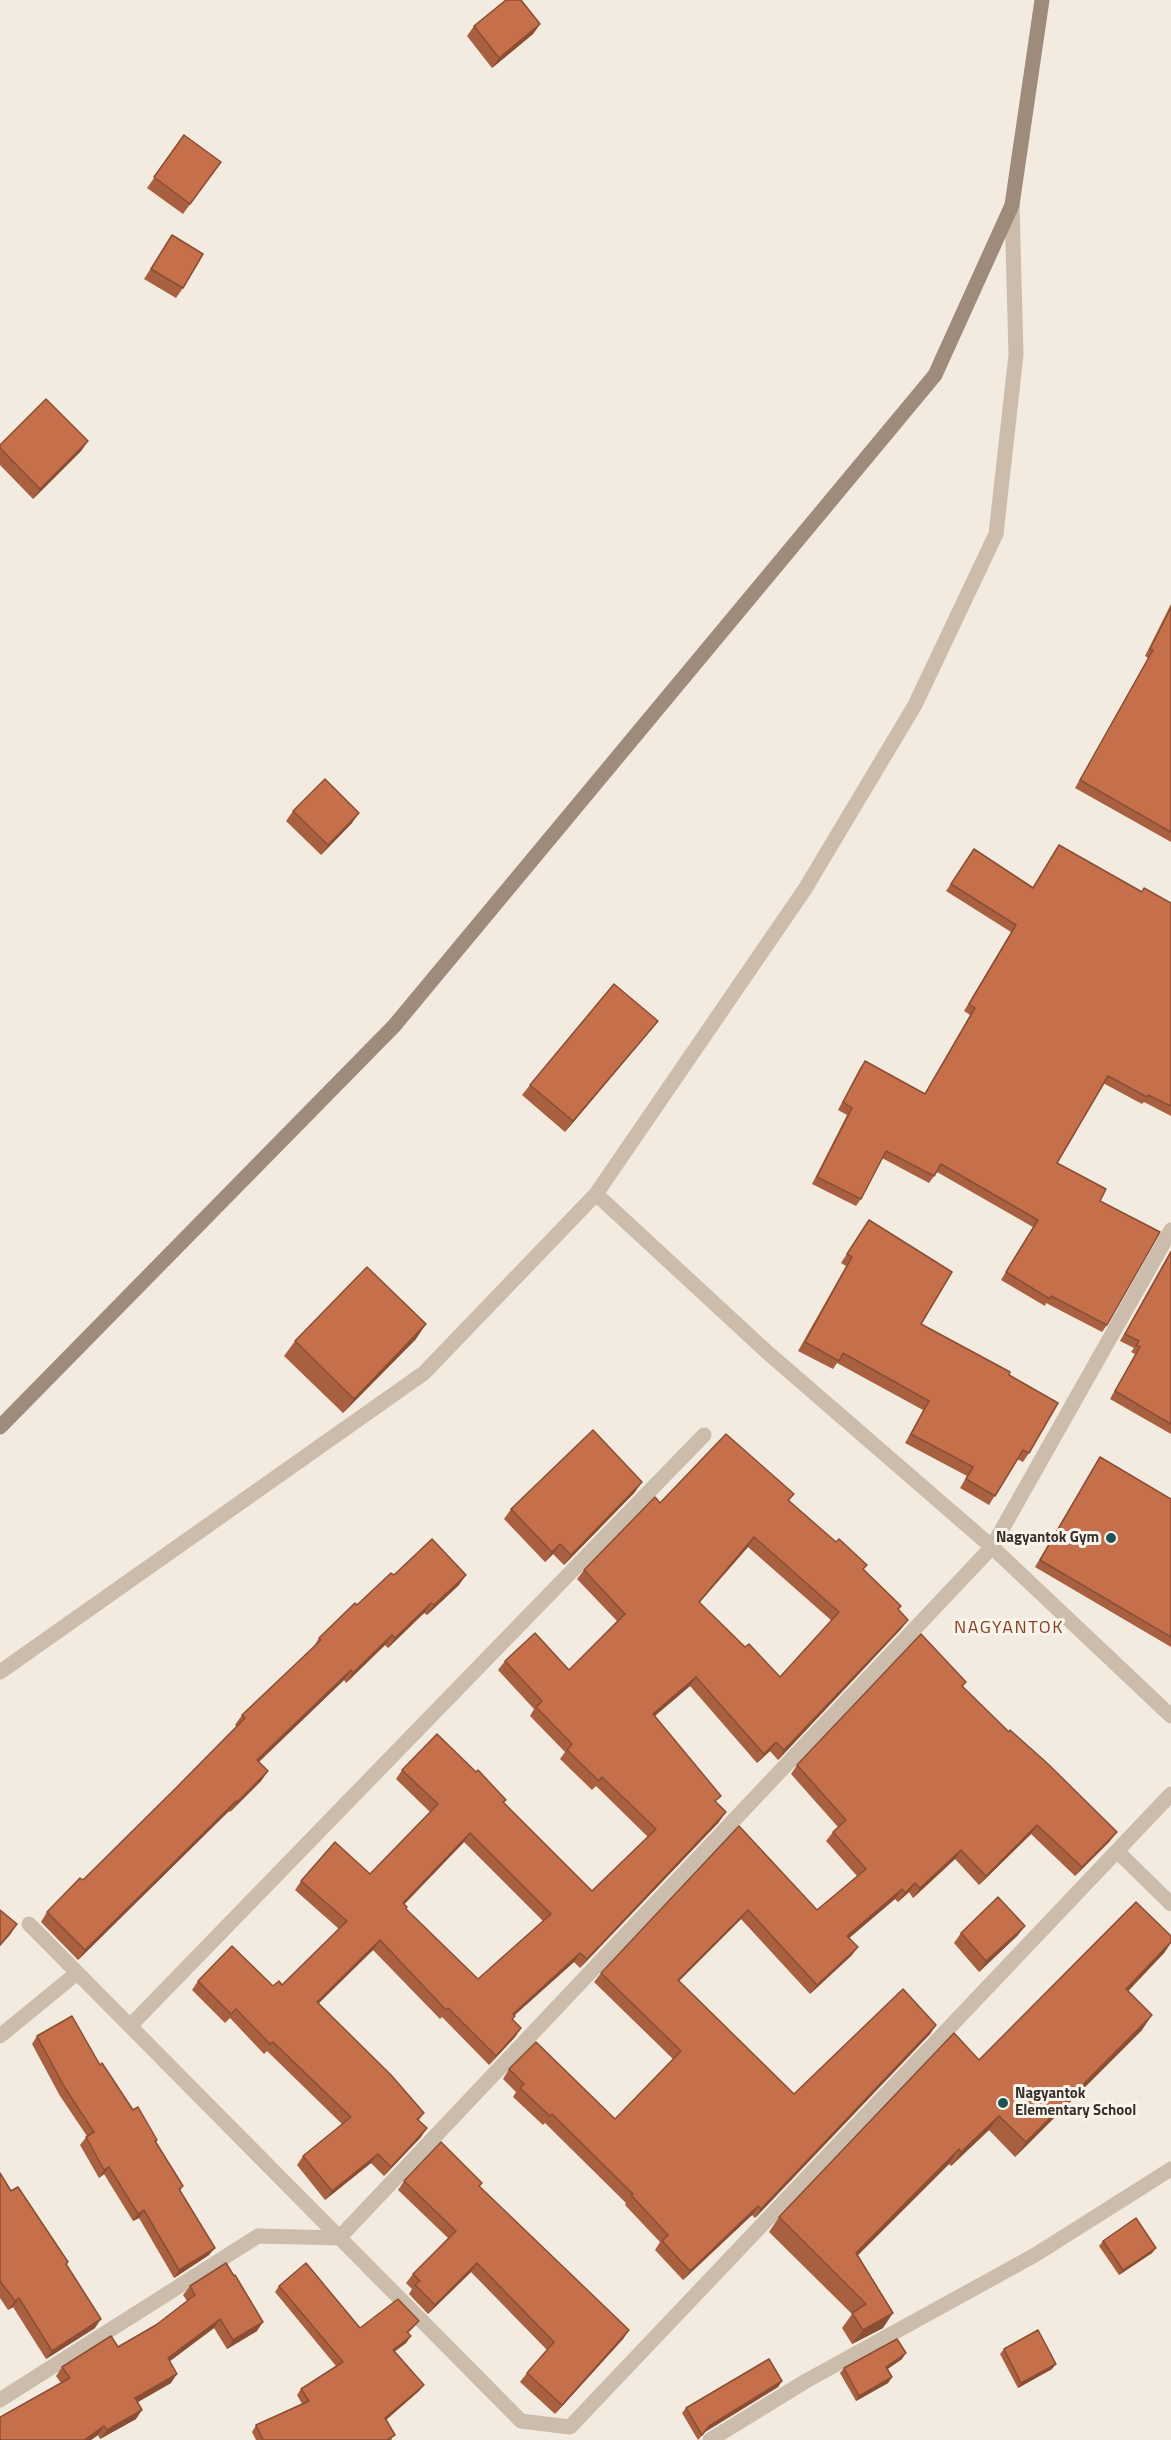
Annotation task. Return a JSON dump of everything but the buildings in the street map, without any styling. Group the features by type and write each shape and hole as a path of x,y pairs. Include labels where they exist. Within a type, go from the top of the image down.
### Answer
{"street":[{"path":"0,1672 424,1373 596,1194 805,889 915,705 996,534 1016,355 1012,205 1042,0"},
{"path":"0,1427 394,1026 935,375 1012,205"},
{"path":"596,1194 767,1352 992,1547 1171,1716"},
{"path":"0,2400 258,2236 339,2238 992,1547 1171,1230"},
{"path":"130,2026 704,1435"},
{"path":"29,1924 521,2421 570,2427 1171,1794"},
{"path":"1117,1851 1171,1904"},
{"path":"0,2036 77,1973"},
{"path":"710,2440 806,2382 1035,2255 1171,2169"}],"place":[{"name":"Nagyantok Gym","path":"1111,1538"},
{"name":"Nagyantok Elementary School","path":"1003,2103"}],"district":[{"name":"NAGYANTOK","path":"1009,1629"}]}
